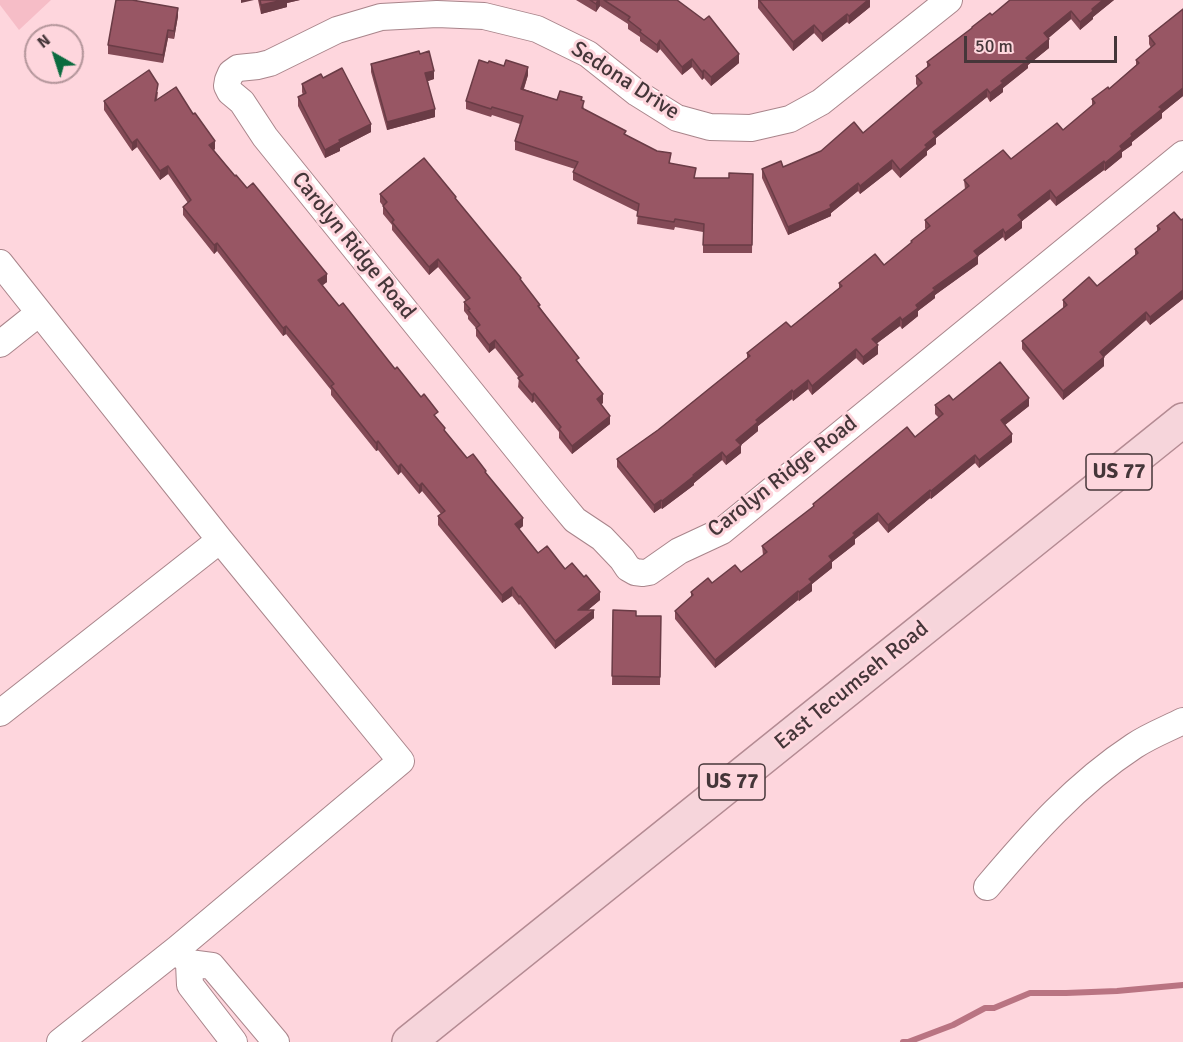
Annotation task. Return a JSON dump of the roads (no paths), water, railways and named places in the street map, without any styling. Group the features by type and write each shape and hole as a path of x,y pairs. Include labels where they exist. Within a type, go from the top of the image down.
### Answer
{"main road":[{"name":"East Tecumseh Road","path":"409,1042 1183,420"}],"street":[{"name":"Sedona Drive","path":"238,68 270,63 337,30 381,17 437,14 484,16 537,29 588,54 637,93 677,118 710,127 751,128 790,119 821,102 949,0"},
{"name":"Carolyn Ridge Road","path":"238,68 231,73 228,80 230,92 242,102 272,146 575,520 602,538 628,568 634,572 643,573 655,570 679,550 724,529 1183,154"},
{"path":"0,263 220,540 401,761 183,956 60,1042"},
{"path":"0,344 39,313"},
{"path":"0,713 220,540"},
{"path":"987,887 1027,839 1078,789 1134,746 1183,721"},
{"path":"183,956 190,985 234,1042"},
{"path":"183,956 212,966 276,1042"}],"waterway":[{"path":"903,1042 953,1025 985,1008 994,1008 1030,993 1117,991 1183,985"}]}
